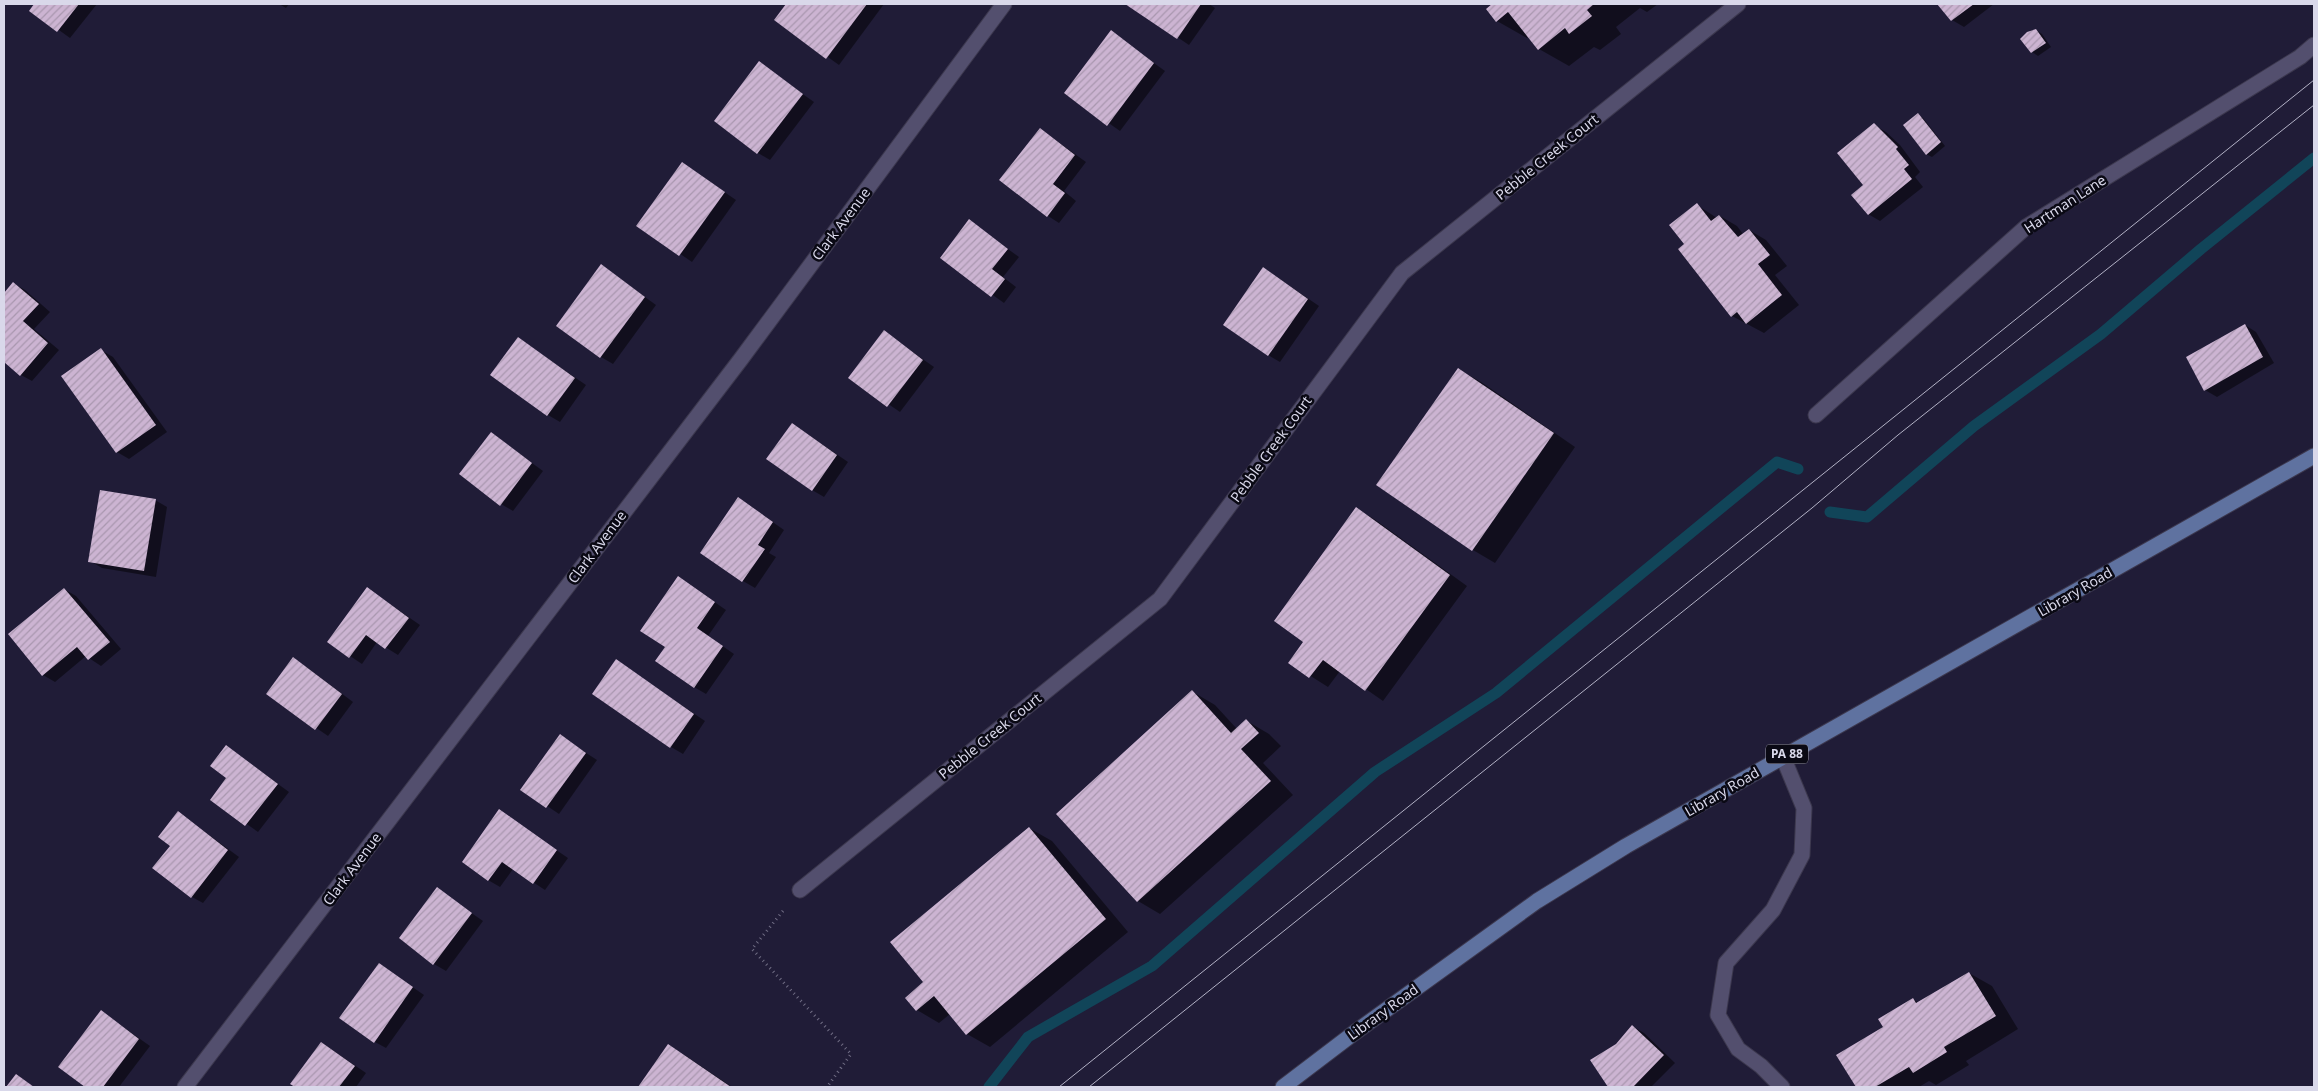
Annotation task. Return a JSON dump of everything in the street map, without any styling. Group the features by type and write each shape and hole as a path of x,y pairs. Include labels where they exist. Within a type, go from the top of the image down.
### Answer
{"main road":[{"name":"Library Road","path":"1283,1087 1536,901 1626,846 2314,456"}],"street":[{"name":"Clark Avenue","path":"186,1087 741,359 1004,4"},
{"name":"Pebble Creek Court","path":"800,890 1160,599 1402,273 1738,4"},
{"name":"Hartman Lane","path":"1816,415 2026,227 2300,57 2314,45"},
{"path":"1782,1087 1761,1066 1738,1049 1718,1015 1726,963 1773,910 1802,855 1804,808 1783,757"}],"path":[{"path":"800,890 752,949 851,1054 827,1087"}],"building":[{"path":"34,4 79,4 57,32 29,11"},
{"path":"786,4 867,4 826,59 774,20"},
{"path":"1125,4 1201,4 1177,39"},
{"path":"1492,4 1594,4 1587,10 1592,16 1569,34 1565,28 1538,50 1508,12 1496,22 1486,9"},
{"path":"1937,4 1974,4 1951,21"},
{"path":"2036,29 2046,43 2031,53 2020,39 2027,32"},
{"path":"1111,30 1154,63 1107,126 1064,93"},
{"path":"759,61 803,94 757,154 714,121"},
{"path":"1918,113 1941,142 1926,155 1903,125"},
{"path":"1874,123 1898,147 1896,149 1909,165 1904,169 1912,179 1868,215 1851,195 1863,185 1837,153"},
{"path":"1040,128 1075,155 1053,184 1065,193 1047,217 999,180"},
{"path":"682,162 725,192 679,256 636,226"},
{"path":"1697,203 1711,221 1719,215 1738,237 1749,229 1770,255 1758,264 1782,295 1746,324 1737,312 1731,317 1678,249 1684,244 1669,225"},
{"path":"969,219 1008,249 992,269 1005,279 991,297 940,258"},
{"path":"601,264 645,297 600,358 556,326"},
{"path":"1263,267 1308,299 1268,356 1223,325"},
{"path":"13,282 39,304 23,321 48,343 20,376 4,362 4,293"},
{"path":"2245,324 2263,357 2204,391 2186,357"},
{"path":"884,330 923,360 887,407 848,378"},
{"path":"518,337 575,378 547,416 490,375"},
{"path":"101,348 156,425 116,453 61,376"},
{"path":"1458,368 1554,433 1472,551 1376,485"},
{"path":"792,423 837,455 812,491 766,459"},
{"path":"491,432 532,463 500,506 459,474"},
{"path":"100,490 156,499 144,571 88,562"},
{"path":"738,497 773,522 758,545 765,549 742,582 700,553"},
{"path":"1356,507 1450,575 1365,691 1323,660 1309,678 1288,663 1303,642 1274,621"},
{"path":"678,576 715,602 697,628 723,646 694,688 655,661 665,647 640,631"},
{"path":"367,587 409,618 385,649 366,635 349,658 327,642"},
{"path":"64,588 110,642 88,660 77,647 42,676 8,634"},
{"path":"293,657 342,694 315,730 266,694"},
{"path":"616,659 694,714 670,748 592,694"},
{"path":"1192,690 1231,733 1246,719 1259,733 1241,749 1271,781 1137,902 1056,814"},
{"path":"560,734 586,753 546,808 520,790"},
{"path":"226,745 278,784 245,826 210,800 226,778 210,766"},
{"path":"499,809 557,850 533,884 502,862 488,881 462,862"},
{"path":"178,811 228,850 191,898 152,868 170,846 158,837"},
{"path":"1029,827 1106,919 966,1035 934,996 916,1011 905,998 923,982 890,942"},
{"path":"437,887 472,913 433,965 399,938"},
{"path":"379,963 413,987 374,1043 339,1018"},
{"path":"1969,972 1996,1016 1944,1047 1947,1052 1913,1073 1909,1067 1875,1087 1856,1087 1836,1055 1883,1027 1878,1019 1913,998 1916,1003"},
{"path":"101,1010 139,1039 103,1087 85,1087 58,1067"},
{"path":"1632,1025 1664,1055 1633,1087 1608,1087 1590,1060 1616,1044"},
{"path":"321,1042 355,1066 339,1087 295,1087 290,1084"},
{"path":"668,1044 731,1087 638,1087"},
{"path":"16,1074 34,1087 6,1087"}],"waterway":[{"path":"1830,512 1867,517 1974,426 2101,334 2201,249 2314,158"},
{"path":"989,1087 1028,1037 1152,966 1375,772 1496,693 1777,462 1798,469"}],"tram line":[{"path":"1059,1087 2314,80"},
{"path":"1089,1087 1812,508 1898,435 2314,105"}]}
